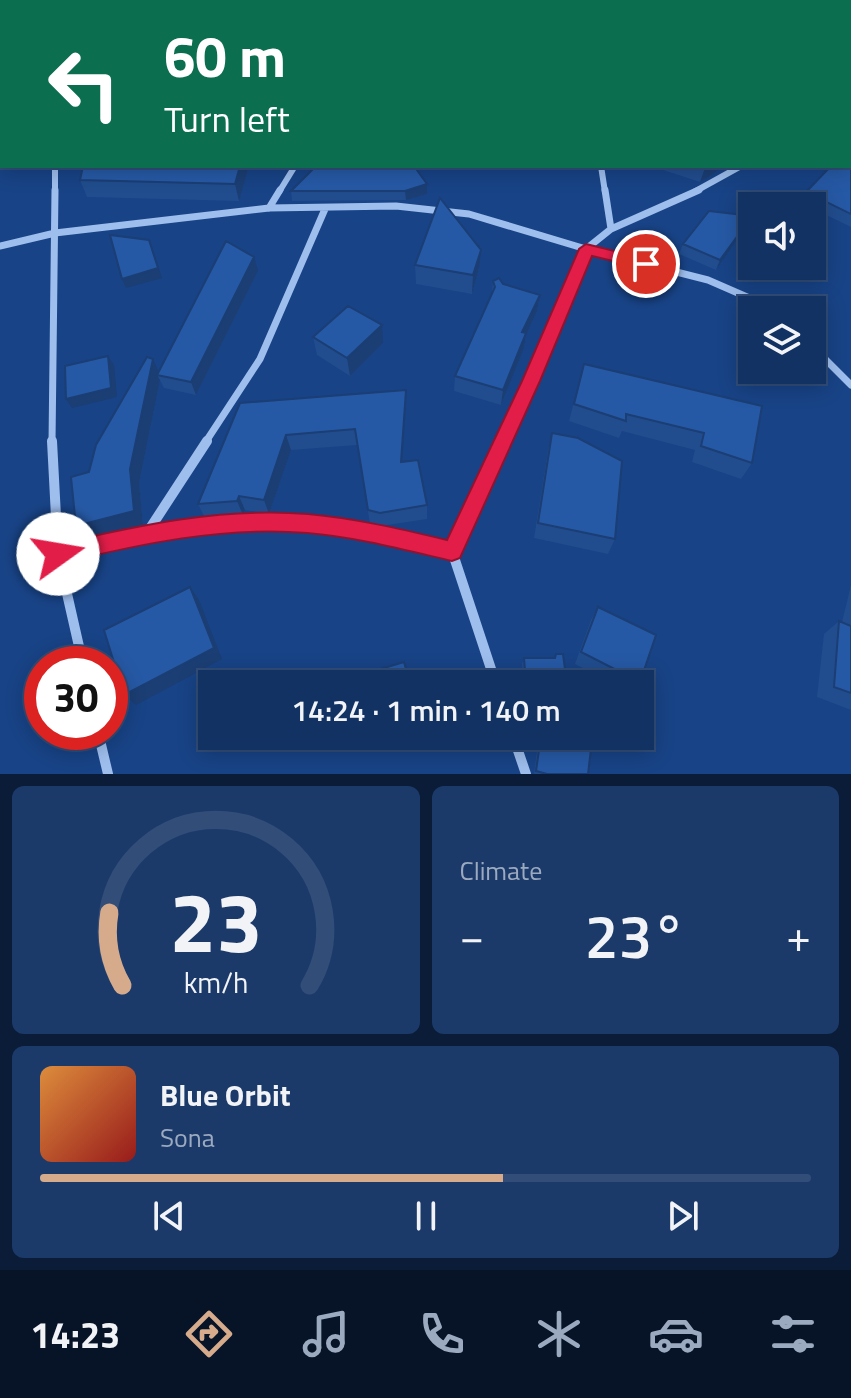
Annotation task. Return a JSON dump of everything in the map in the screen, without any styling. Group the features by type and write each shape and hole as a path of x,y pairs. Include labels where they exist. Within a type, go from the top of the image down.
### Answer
{"street":[{"path":"55,168 52,456 58,554 79,646"},
{"path":"269,208 294,168"},
{"path":"601,168 611,229"},
{"path":"491,670 452,551 531,381 586,249 611,229 725,178 738,168"},
{"path":"0,246 55,233 269,208 396,206 469,214 586,249 705,278 751,296"},
{"path":"147,533 260,359 325,209"},
{"path":"826,360 851,385"},
{"path":"58,554 147,533 203,525 307,523 389,536 452,551"},
{"path":"102,750 108,774"},
{"path":"518,750 526,774"}],"building":[{"path":"83,168 239,168 235,184 80,180"},
{"path":"314,168 415,168 427,184 405,191 291,191"},
{"path":"829,168 851,168 851,214 826,202 826,192 806,192"},
{"path":"440,198 481,250 473,275 415,265"},
{"path":"709,211 738,214 738,235 720,260 683,244"},
{"path":"110,235 149,240 158,268 122,279"},
{"path":"226,241 254,257 191,382 157,375"},
{"path":"499,278 503,284 540,295 522,332 526,333 503,390 455,376 495,287 493,281"},
{"path":"348,306 382,325 347,358 313,337"},
{"path":"108,356 111,388 66,399 65,366"},
{"path":"147,357 153,359 130,469 134,511 76,526 71,477 89,472 96,445"},
{"path":"584,364 762,406 752,463 701,446 704,433 626,414 626,421 574,404"},
{"path":"406,390 401,462 418,460 427,505 380,513 368,510 355,429 286,435 264,500 239,496 237,501 198,504 240,403"},
{"path":"552,433 578,438 622,461 615,539 538,523"},
{"path":"190,587 214,648 128,693 128,646 109,646 104,630"},
{"path":"598,607 656,635 644,670 616,670 581,652"},
{"path":"839,621 851,626 851,693 834,687"},
{"path":"556,654 563,654 565,670 525,670 524,658 555,658"},
{"path":"404,662 406,670 377,670"},
{"path":"539,750 591,750 588,774 536,771"}],"route":[{"path":"58,554 147,533 203,525 307,523 389,536 452,551 531,381 586,249 646,264"}]}
